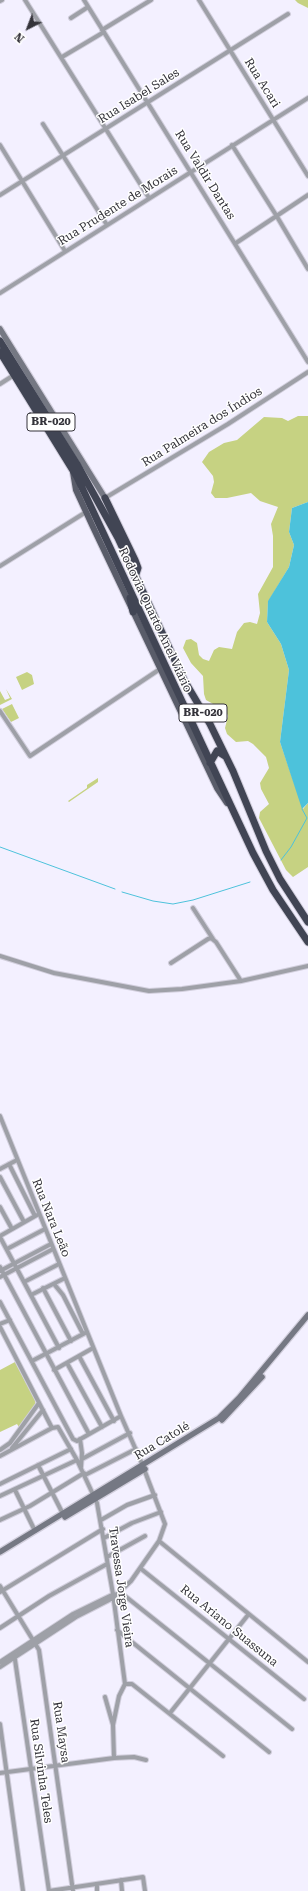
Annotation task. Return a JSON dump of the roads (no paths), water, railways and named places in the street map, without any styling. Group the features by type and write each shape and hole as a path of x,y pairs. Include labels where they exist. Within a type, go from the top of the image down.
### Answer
{"highway":[{"name":"Rodovia Quarto Anel Viário","path":"0,341 77,464 118,538 184,680 210,724 226,757 280,879 308,922"},
{"name":"Rodovia Quarto Anel Viário","path":"0,352 73,472 88,510 128,586 231,809 266,878 305,932 308,942"},
{"path":"105,498 135,560 138,568 135,577"},
{"path":"88,510 99,504"},
{"path":"128,586 133,612"},
{"path":"210,763 217,751 222,752 226,757"}],"main road":[{"name":"BR-020","path":"88,510 160,669 217,788 231,809"}],"street":[{"path":"25,0 149,198"},
{"name":"Rua Valdir Dantas","path":"84,0 236,243 308,362"},
{"path":"62,57 151,0"},
{"name":"Rua Acari","path":"199,0 308,176"},
{"path":"71,18 88,7"},
{"name":"Rua Isabel Sales","path":"0,195 288,14"},
{"name":"Rua Prudente de Morais","path":"0,292 308,98"},
{"path":"43,124 107,225"},
{"path":"0,145 66,251"},
{"path":"232,145 308,269"},
{"path":"236,243 308,195"},
{"path":"0,329 105,498"},
{"name":"Rua Palmeira dos Índios","path":"105,498 228,424 308,372"},
{"path":"0,384 14,375"},
{"path":"0,566 88,510"},
{"path":"0,712 30,756 160,669"},
{"path":"193,908 241,981"},
{"path":"171,963 208,939 212,939"},
{"path":"0,956 54,973 144,991 182,989 241,981 308,966"},
{"name":"Rua Nara Leão","path":"0,1116 37,1215"},
{"path":"0,1169 17,1160"},
{"name":"Rua Nara Leão","path":"9,1164 45,1229 85,1331"},
{"path":"0,1177 24,1222"},
{"path":"0,1207 12,1229"},
{"path":"37,1215 0,1236 59,1348"},
{"path":"6,1249 45,1229"},
{"path":"52,1246 0,1269 2,1276 89,1434"},
{"path":"2,1276 52,1246"},
{"path":"24,1282 59,1264"},
{"path":"31,1295 65,1278"},
{"path":"0,1667 73,1614 120,1592 131,1581 158,1541 165,1524 130,1433 121,1416 93,1348 85,1331 66,1300 54,1284"},
{"path":"43,1288 71,1341"},
{"path":"0,1302 74,1439 78,1440 82,1459 81,1467"},
{"name":"Rua Catolé","path":"246,1393 308,1315"},
{"path":"0,1325 10,1320"},
{"name":"Rua Catolé","path":"0,1556 144,1468 219,1418 246,1393 308,1321"},
{"name":"Travessa Jorge Vieira","path":"0,1325 39,1404 54,1427 60,1428 95,1497 103,1529 125,1684"},
{"path":"32,1361 59,1348 85,1331"},
{"path":"54,1370 93,1348"},
{"path":"79,1356 114,1420"},
{"path":"67,1363 102,1427"},
{"path":"0,1450 10,1443 39,1404"},
{"path":"10,1450 43,1410"},
{"path":"78,1440 121,1416"},
{"path":"0,1456 54,1427"},
{"path":"82,1459 130,1433"},
{"path":"0,1484 71,1449"},
{"path":"0,1520 52,1494 84,1474 136,1449"},
{"path":"0,1496 77,1460"},
{"path":"38,1465 42,1476 63,1514"},
{"path":"15,1490 35,1531"},
{"path":"101,1520 127,1505 155,1495"},
{"name":"Rua Catolé","path":"0,1552 63,1514 95,1497"},
{"path":"104,1538 132,1523 161,1512"},
{"path":"2,1591 103,1529"},
{"path":"107,1557 145,1536"},
{"path":"158,1541 308,1662"},
{"path":"0,1628 49,1596 107,1564"},
{"name":"Rua Ariano Suassuna","path":"140,1568 304,1699"},
{"name":"Rua Maysa","path":"0,1586 35,1641 39,1650 72,1889"},
{"path":"120,1592 292,1729"},
{"path":"170,1713 248,1615"},
{"path":"117,1630 269,1752"},
{"path":"0,1662 15,1655"},
{"name":"Rua Silvinha Teles","path":"15,1655 49,1891"},
{"path":"114,1758 114,1725 119,1696 125,1684 132,1684 223,1756"},
{"path":"106,1697 114,1725"},
{"path":"0,1724 23,1891"},
{"path":"0,1773 114,1758 134,1757 146,1760"},
{"path":"49,1891 72,1889 143,1877 145,1891"},
{"path":"121,1880 122,1891"},
{"path":"96,1884 97,1891"}],"water":[{"path":"308,502 308,803 302,809 280,742 289,670 281,644 267,622 268,601 289,567 294,545 289,532 292,508"}],"waterway":[{"path":"281,860 291,847 307,818 302,809"},
{"path":"0,847 115,889"},
{"path":"122,892 153,901 173,904 193,900 250,882"}]}
